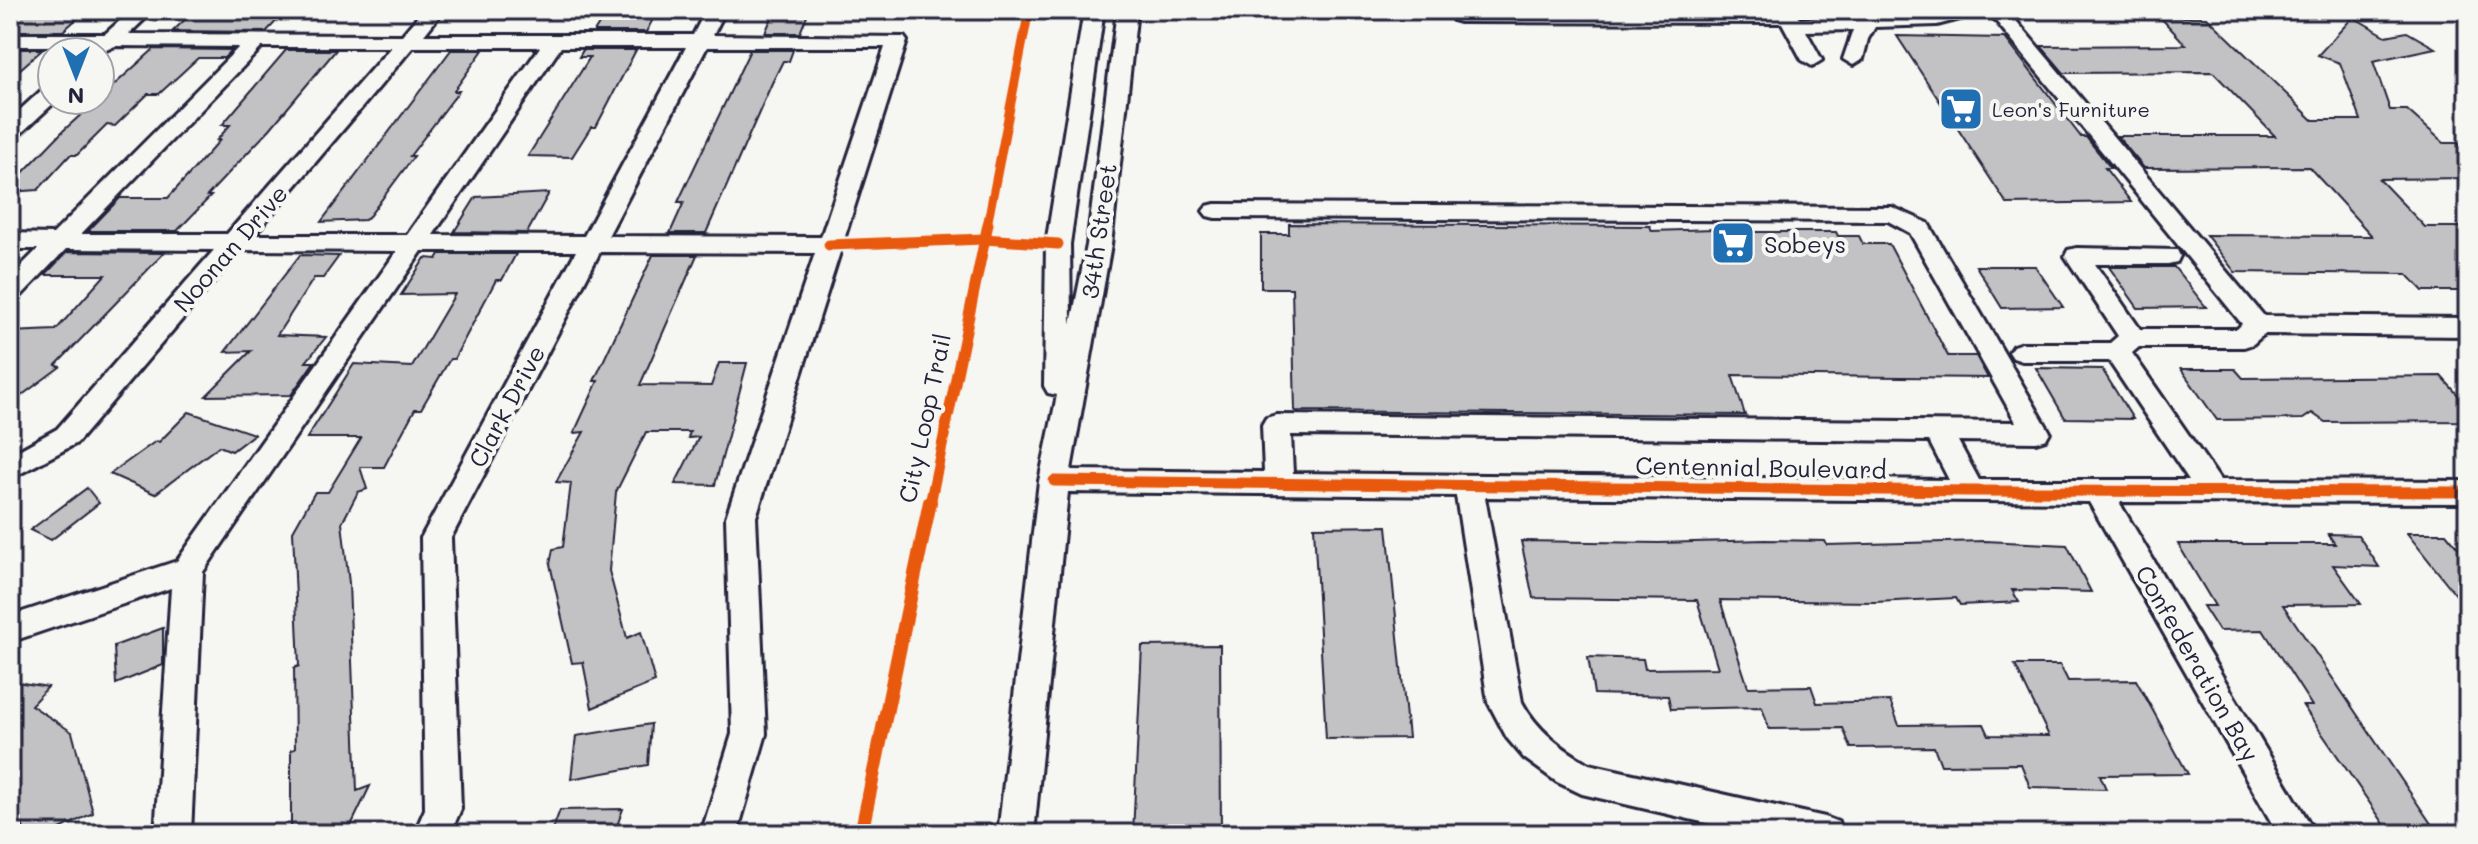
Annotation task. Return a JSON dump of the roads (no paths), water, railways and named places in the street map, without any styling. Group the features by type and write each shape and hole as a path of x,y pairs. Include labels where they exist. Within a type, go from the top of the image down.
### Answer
{"street":[{"path":"116,36 144,10"},
{"name":"Noonan Drive","path":"10,468 67,436 434,10"},
{"name":"Clark Drive","path":"432,834 443,809 436,538 716,10"},
{"name":"34th Street","path":"1056,466 1058,244 1094,10"},
{"name":"34th Street","path":"1016,834 1056,466 1099,245 1127,10"},
{"path":"1458,10 1460,16 1702,13 1789,17 1812,60"},
{"path":"1793,25 1937,19 1972,10"},
{"path":"1997,10 2257,325"},
{"path":"1853,59 1853,49 1865,24"},
{"path":"10,292 258,39"},
{"path":"116,45 258,39 897,41 741,517 749,734 719,834"},
{"path":"10,40 36,42"},
{"path":"173,834 188,570 555,41"},
{"path":"10,131 36,107"},
{"path":"1215,211 1892,214 1919,228 2036,432 1276,425 1279,484"},
{"path":"1063,212 1103,212"},
{"path":"10,241 829,245"},
{"path":"2168,256 2077,256 2125,345 2212,492"},
{"path":"2022,352 2244,338 2257,325 2468,327"},
{"path":"1938,431 1970,491"},
{"name":"Centennial Boulevard","path":"1056,466 1279,484 2098,492 2468,492"},
{"path":"1469,487 1505,702 1514,724 1528,742 1553,763 1582,778 1825,834"},
{"name":"Confederation Bay","path":"2098,492 2298,834"},
{"path":"10,629 188,570"}],"place":[{"name":"Leon's Furniture","path":"1961,109"},
{"name":"Sobeys","path":"1733,243"}]}
